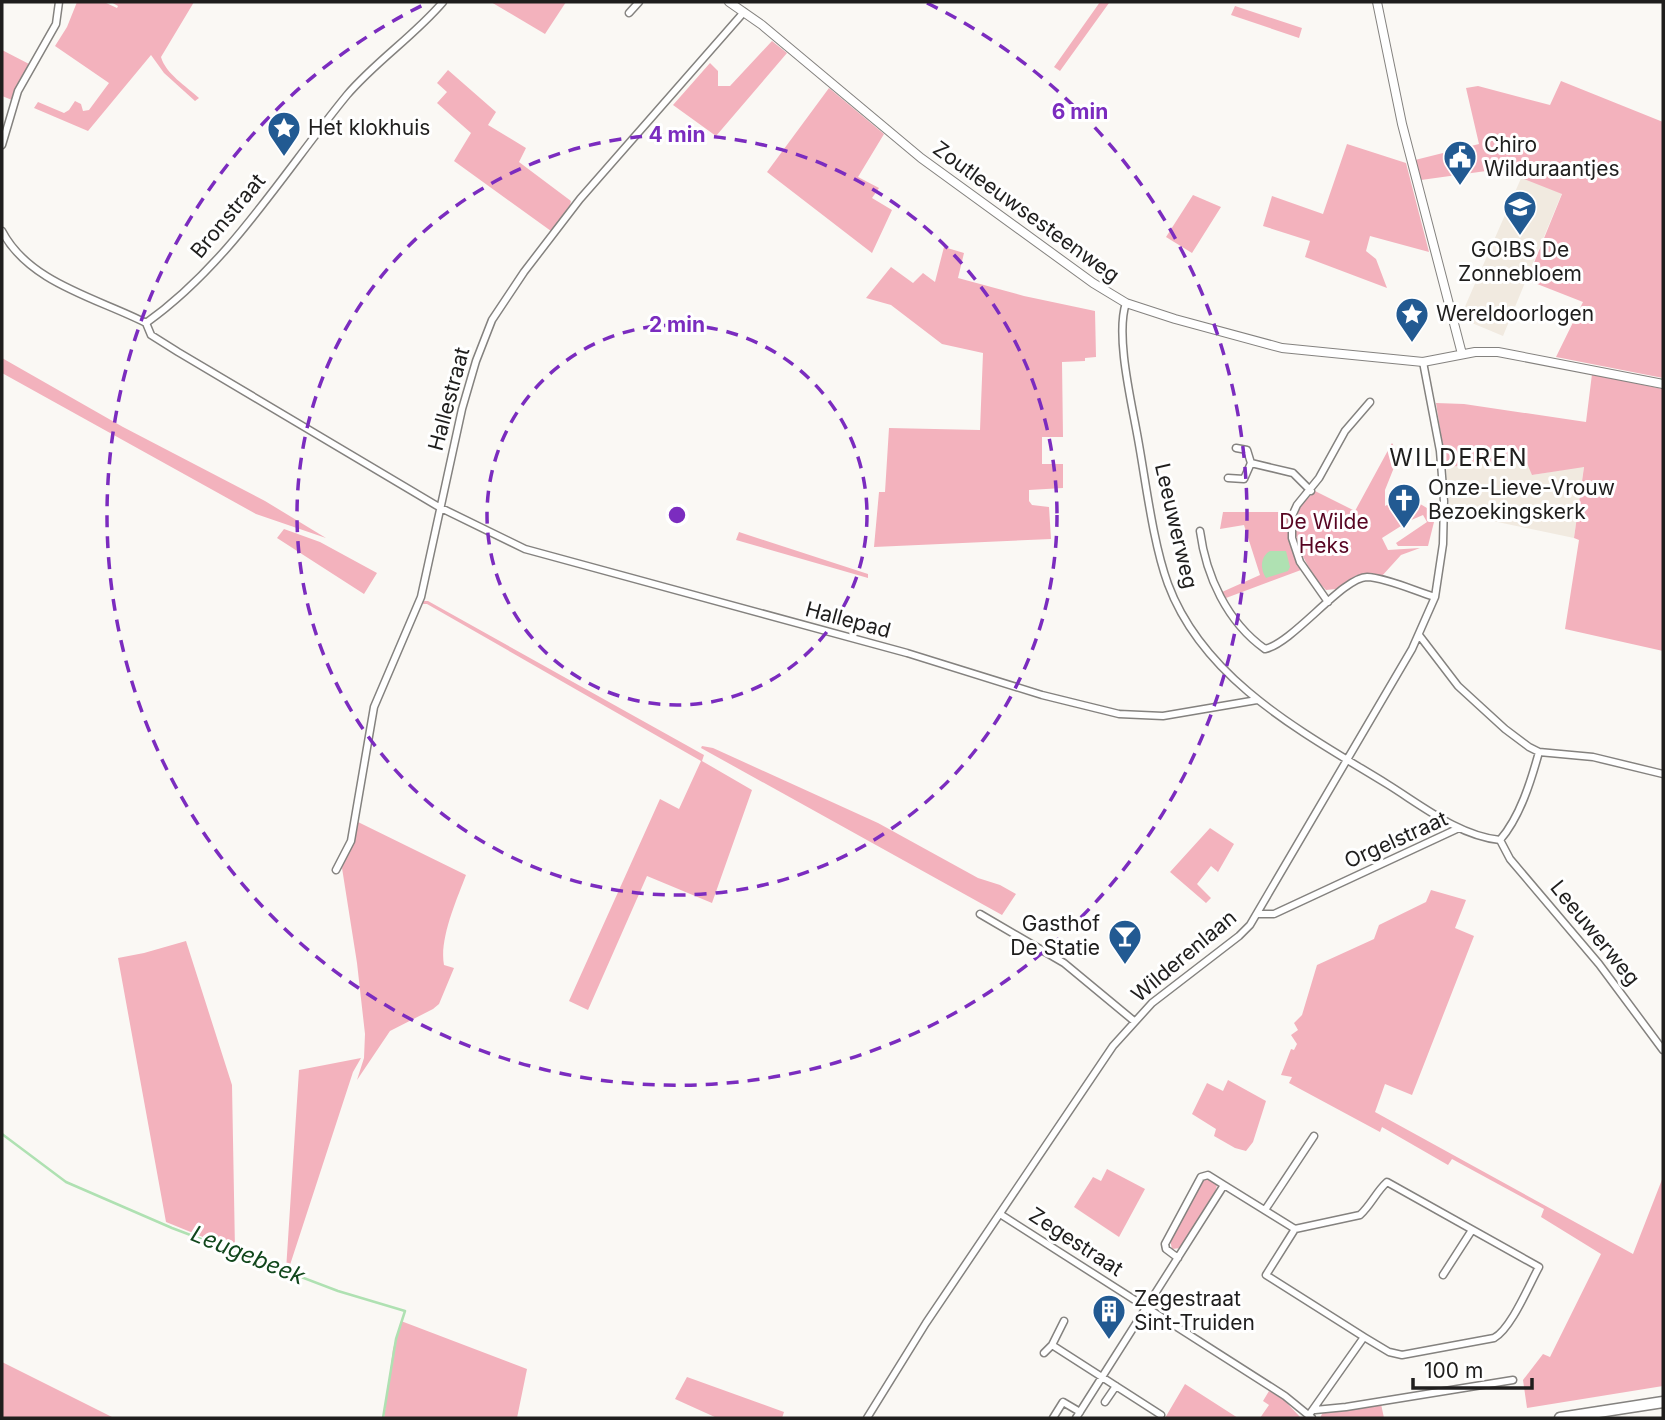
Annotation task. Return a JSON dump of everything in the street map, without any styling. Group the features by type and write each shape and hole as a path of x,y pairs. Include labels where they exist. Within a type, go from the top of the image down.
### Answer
{"main road":[{"path":"1560,1418 1663,1402"}],"street":[{"path":"2,145 18,91 52,35 59,15 59,2"},
{"name":"Bronstraat","path":"146,323 218,257 259,210 349,93 423,25 443,2"},
{"path":"629,13 639,2"},
{"name":"Zoutleeuwsesteenweg","path":"729,2 921,159 1093,283 1126,303 1282,348 1423,362 1485,351 1663,384"},
{"path":"1377,2 1402,124 1462,354"},
{"name":"Hallestraat","path":"336,870 351,841 374,707 421,597 439,507 483,340 506,297 579,199 744,12"},
{"path":"2,231 22,257 54,280 146,323 151,335 439,507"},
{"name":"Leeuwerweg","path":"1126,303 1122,318 1127,373 1155,529 1168,585 1182,615 1206,649 1233,679 1257,700 1459,828"},
{"name":"Wilderenlaan","path":"867,1418 919,1333 1113,1046 1134,1021 1170,988 1239,936 1257,914 1419,635 1435,597 1444,544 1440,451 1423,362"},
{"path":"1328,602 1300,562 1291,531 1293,510 1311,491 1345,431 1370,402"},
{"path":"1228,478 1244,479 1251,463 1247,450 1236,448"},
{"path":"1251,463 1293,473 1311,491"},
{"name":"Hallepad","path":"439,507 525,549 907,653 1090,708 1119,714 1150,716 1257,700"},
{"path":"1200,531 1203,555 1212,582 1238,622 1265,649 1282,640 1358,578 1365,577 1435,597"},
{"path":"1419,635 1458,685 1505,729 1539,752 1593,757 1663,774"},
{"path":"1500,839 1511,823 1530,782 1539,752"},
{"name":"Orgelstraat","path":"1257,914 1274,914 1459,828 1481,838 1500,839"},
{"name":"Leeuwerweg","path":"1500,839 1510,859 1599,964 1663,1049"},
{"path":"981,914 1064,963 1134,1021"},
{"path":"1265,1210 1314,1136"},
{"path":"1178,1258 1166,1249 1165,1244 1201,1177 1208,1175 1295,1229"},
{"path":"1387,1182 1472,1230 1539,1267 1499,1335 1494,1338 1402,1354 1389,1352 1266,1275 1295,1229 1360,1214 1367,1209 1379,1189 1387,1182"},
{"path":"1053,1418 1063,1402 1078,1415 1224,1185"},
{"name":"Zegestraat","path":"1000,1214 1311,1415"},
{"path":"1443,1275 1472,1230"},
{"path":"1044,1353 1052,1345 1065,1321"},
{"path":"1311,1415 1364,1337"},
{"path":"1052,1345 1161,1415"},
{"path":"1311,1415 1513,1380"},
{"path":"1105,1402 1116,1385"}],"shaded area":[{"name":"GO!BS De Zonnebloem","path":"1522,176 1562,193 1503,336 1460,318"},
{"path":"1527,461 1533,475 1584,466 1574,538 1450,512 1446,467"},
{"path":"1270,551 1286,551 1290,567 1288,571 1266,578 1262,563 1264,556"}],"green space":[{"path":"77,2 104,2 117,8 118,6 111,2 194,2 161,57 172,74 199,98 195,101 164,73 151,55 88,131 34,108 38,102 64,113 75,101 81,104 83,111 89,110 109,83 55,46 67,27"},
{"path":"491,2 566,2 545,34"},
{"path":"1100,2 1109,3 1060,71 1054,67"},
{"path":"1235,6 1302,28 1299,38 1231,15"},
{"path":"772,41 787,53 716,136 673,105 710,63 718,71 718,86 730,86"},
{"path":"2,50 31,65 12,100 2,96"},
{"path":"448,70 496,112 488,125 526,148 519,162 571,201 551,231 454,161 471,133 437,103 447,92 437,83"},
{"path":"1561,81 1663,122 1663,378 1556,357 1583,302 1527,280 1562,194 1524,179 1530,165 1421,180 1415,160 1479,144 1466,88 1478,86 1550,105"},
{"path":"829,88 884,134 858,177 879,188 872,198 892,210 872,253 767,172"},
{"path":"1347,144 1406,163 1429,252 1370,236 1366,251 1376,259 1387,288 1305,257 1310,241 1263,226 1272,196 1323,214"},
{"path":"1193,195 1221,207 1192,253 1166,237"},
{"path":"944,247 964,253 958,278 1095,311 1096,357 1085,358 1085,361 1062,362 1063,437 1042,437 1042,464 1063,464 1063,488 1029,490 1029,501 1032,505 1049,507 1051,539 874,547 879,492 885,492 889,428 980,430 983,353 942,344 891,305 866,298 891,267 913,283 923,273 935,282"},
{"path":"2,358 123,427 265,501 326,538 256,514 2,373"},
{"path":"1592,374 1663,389 1663,651 1565,629 1579,540 1574,538 1584,467 1532,475 1526,461 1446,467 1436,403 1464,404 1586,422"},
{"name":"De Wilde Heks","path":"1392,443 1399,455 1385,490 1385,506 1406,500 1436,514 1428,546 1398,546 1396,543 1427,522 1423,515 1382,538 1388,550 1420,548 1401,555 1381,577 1357,575 1336,589 1326,590 1307,565 1298,543 1295,522 1298,510 1315,491 1355,511"},
{"path":"1223,512 1289,512 1290,542 1301,570 1226,598 1222,592 1260,575 1244,525 1220,529"},
{"path":"284,529 320,542 377,573 364,594 277,538"},
{"path":"739,532 868,574 868,578 736,540"},
{"path":"422,601 428,601 704,755 702,761 752,790 712,903 647,876 588,1010 569,1001 660,799 679,809 701,761 427,604 421,604"},
{"path":"701,748 713,748 878,823 978,878 1016,894 1002,915"},
{"path":"358,822 466,875 446,931 444,965 454,968 439,1004 390,1031 357,1080 364,1058 365,1034 342,868"},
{"path":"1210,828 1234,844 1218,872 1211,866 1197,884 1211,898 1206,903 1170,872"},
{"path":"1431,890 1466,900 1455,928 1474,936 1412,1095 1385,1084 1375,1112 1633,1254 1663,1177 1663,1386 1527,1408 1523,1380 1543,1354 1550,1357 1601,1254 1541,1217 1544,1209 1452,1159 1448,1165 1382,1127 1380,1132 1289,1083 1292,1077 1281,1075 1291,1049 1294,1050 1297,1044 1291,1035 1298,1030 1294,1023 1302,1015 1317,965 1374,939 1379,925 1426,902"},
{"path":"186,941 232,1085 235,1250 166,1222 118,958"},
{"path":"361,1058 353,1072 288,1271 299,1070"},
{"path":"1228,1080 1266,1101 1253,1142 1246,1151 1214,1136 1216,1129 1192,1114 1207,1083 1223,1091"},
{"path":"1107,1169 1145,1189 1119,1237 1074,1207 1093,1177 1101,1181"},
{"path":"1208,1178 1217,1185 1215,1193 1181,1248 1172,1249 1170,1240 1202,1180"},
{"path":"401,1321 527,1369 517,1418 384,1418 393,1349"},
{"path":"2,1362 114,1418 2,1418"},
{"path":"687,1377 784,1412 782,1418 717,1418 675,1399"},
{"path":"1185,1384 1238,1418 1165,1418"},
{"path":"1269,1391 1284,1400 1301,1418 1260,1418 1269,1405 1263,1401"},
{"path":"1381,1404 1384,1418 1320,1418 1323,1412"}],"waterway":[{"name":"Leugebeek","path":"2,1134 66,1182 172,1228 338,1291 405,1311 396,1339 383,1418"}],"place":[{"name":"Het klokhuis","path":"284,158"},
{"name":"Chiro Wilduraantjes","path":"1460,187"},
{"name":"GO!BS De Zonnebloem","path":"1520,237"},
{"name":"Wereldoorlogen","path":"1412,344"},
{"name":"Onze-Lieve-Vrouw Bezoekingskerk","path":"1404,530"},
{"name":"Gasthof De Statie","path":"1125,966"},
{"name":"Zegestraat Sint-Truiden","path":"1109,1341"}],"district":[{"name":"WILDEREN","path":"1459,458"}]}
